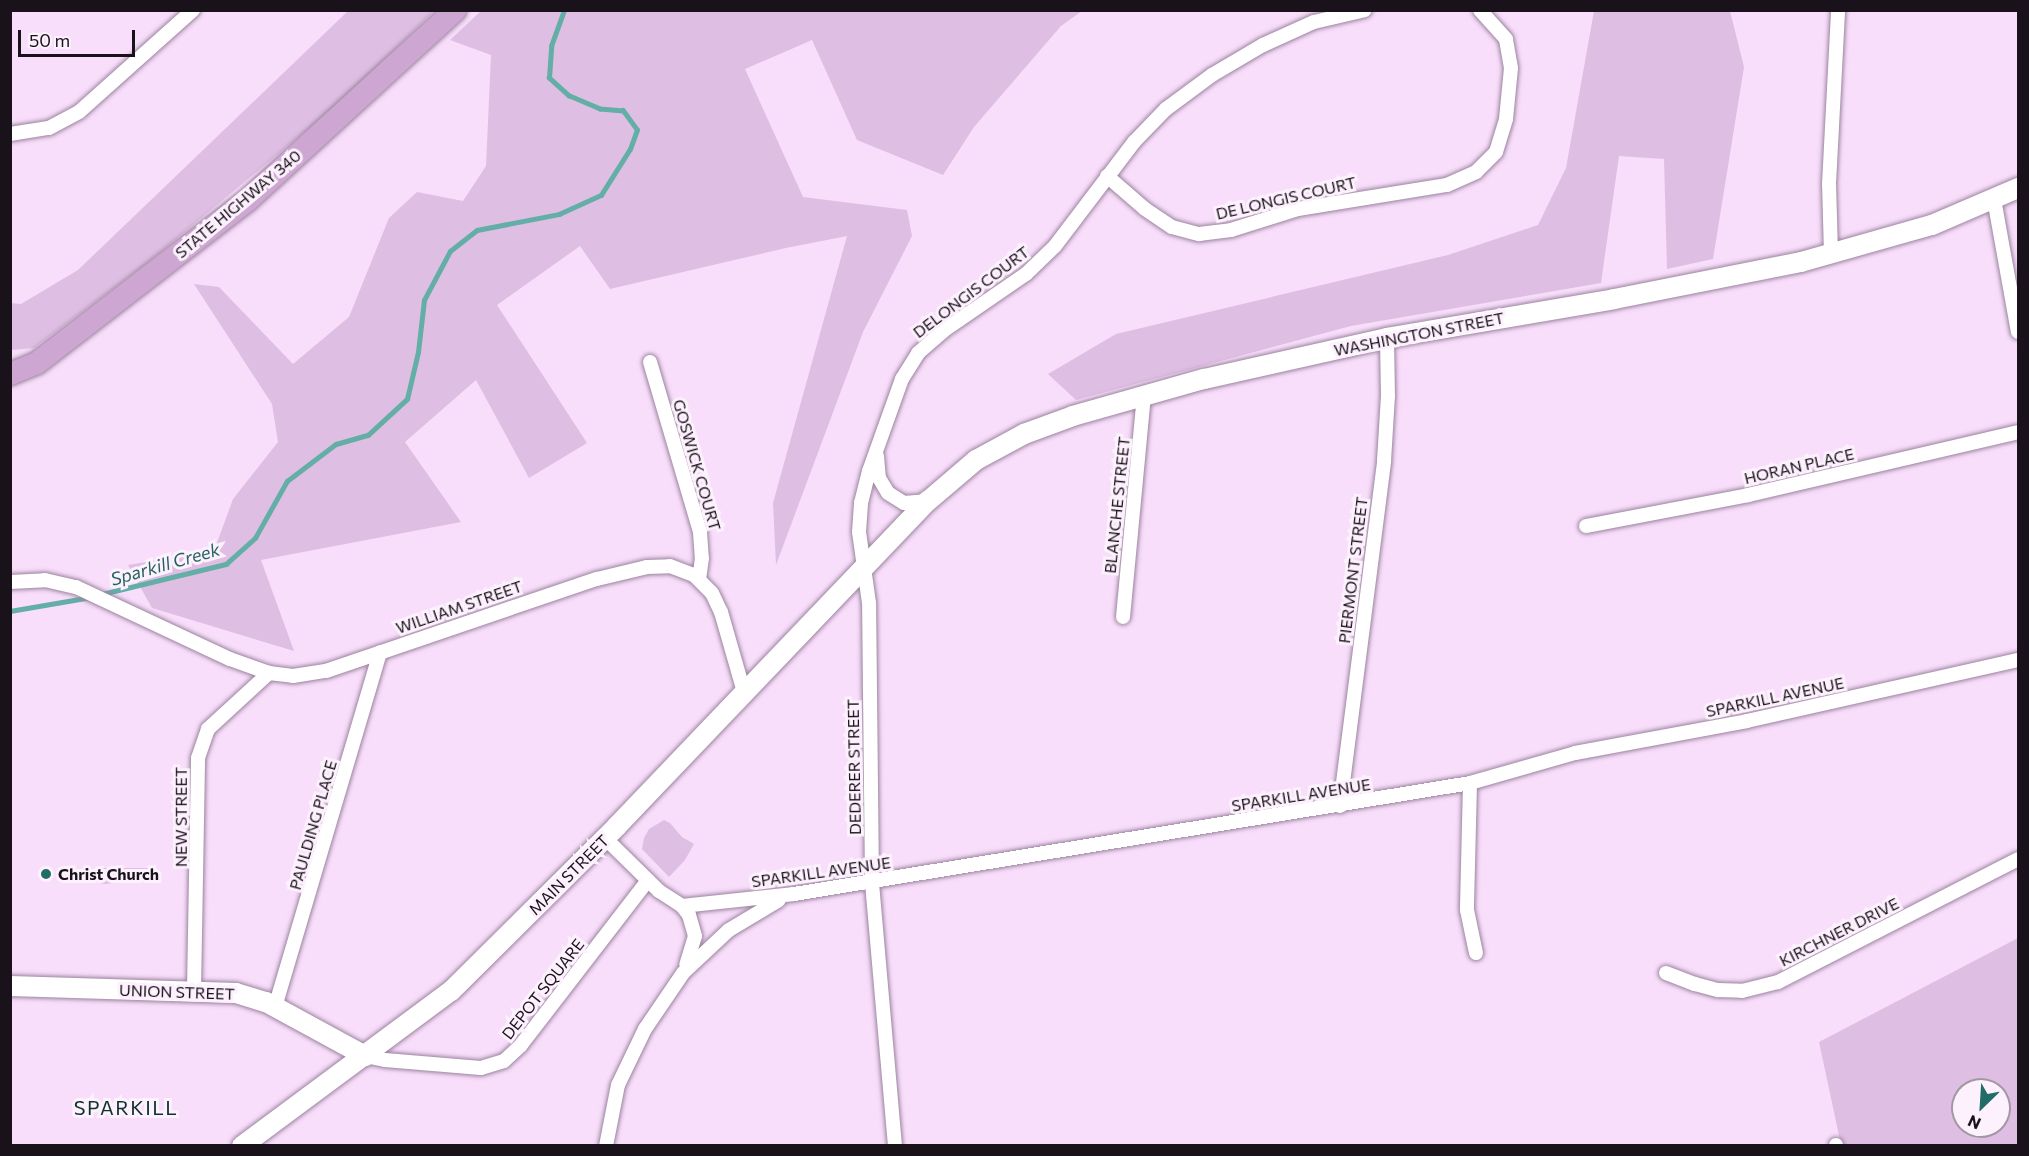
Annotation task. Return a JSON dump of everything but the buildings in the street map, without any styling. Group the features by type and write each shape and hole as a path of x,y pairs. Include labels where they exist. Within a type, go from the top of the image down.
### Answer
{"main road":[{"name":"STATE HIGHWAY 340","path":"10,384 248,200 455,10"},
{"name":"WASHINGTON STREET","path":"863,567 928,501 976,460 1024,434 1204,379 1387,338 1614,299 1831,254 1932,225 2019,188"},
{"path":"10,374 37,363"},
{"name":"MAIN STREET","path":"242,1146 451,991 605,838 863,567"},
{"name":"UNION STREET","path":"10,986 236,993 275,1007 365,1056"}],"street":[{"path":"10,134 49,128 79,112 193,10"},
{"path":"1107,176 1134,142 1166,109 1212,75 1263,45 1314,22 1365,10"},
{"name":"DE LONGIS COURT","path":"1107,176 1145,209 1172,227 1199,234 1231,230 1298,209 1447,184 1476,172 1496,152 1506,119 1511,68 1506,39 1480,10"},
{"path":"1831,254 1829,184 1838,10"},
{"name":"DELONGIS COURT","path":"863,567 859,532 861,503 876,447 902,379 918,353 943,331 1026,274 1055,246 1107,176"},
{"path":"1994,199 2019,332"},
{"name":"PIERMONT STREET","path":"1340,806 1384,461 1388,396 1387,338"},
{"name":"GOSWICK COURT","path":"650,362 700,532 702,558 699,579"},
{"name":"BLANCHE STREET","path":"1123,617 1144,396"},
{"name":"HORAN PLACE","path":"1586,526 1748,495 2019,432"},
{"name":"DELONGIS COURT","path":"876,447 879,478 888,493 904,503 928,501"},
{"name":"WILLIAM STREET","path":"10,582 53,581 91,592 230,659 269,673 309,675 527,601 626,571 663,566 682,569 699,579 719,605 744,692"},
{"name":"DEDERER STREET","path":"863,567 868,603 872,882 895,1146"},
{"name":"PAULDING PLACE","path":"275,1007 380,652"},
{"name":"SPARKILL AVENUE","path":"682,906 794,894 872,882 1470,783 1575,753 1747,721 2019,660"},
{"name":"NEW STREET","path":"194,991 198,758 208,729 269,673"},
{"path":"1470,783 1467,910 1476,953"},
{"path":"605,838 666,897 682,906 689,915 695,936 683,973"},
{"name":"KIRCHNER DRIVE","path":"1666,973 1718,990 1742,992 1778,982 2019,859"},
{"name":"DEPOT SQUARE","path":"365,1056 385,1060 480,1068 497,1064 516,1051 648,880"},
{"path":"606,1146 618,1085 645,1029 683,973 705,950 739,923 763,908 794,894"}],"shaded area":[{"path":"348,11 434,11 345,98 152,259 34,348 11,350 10,303 21,304 78,270"},
{"path":"481,11 1082,11 1061,26 974,127 943,175 857,140 812,40 745,69 803,197 907,210 912,236 863,332 776,565 773,503 847,236 610,289 580,246 497,305 587,443 529,478 476,380 405,442 461,522 261,560 294,651 152,608 128,565 214,551 233,499 278,442 272,404 194,284 219,287 293,364 349,317 389,218 417,192 463,201 486,166 491,55 450,40"},
{"path":"1594,11 1730,11 1744,67 1713,259 1667,269 1664,159 1619,156 1601,283 1351,326 1076,400 1048,374 1116,334 1448,255 1538,225 1566,168"},
{"path":"664,820 670,823 682,837 694,844 685,860 669,877 642,849 649,829"},
{"path":"101,868 155,868 159,872 152,879 104,884 100,883 95,876"},
{"path":"2018,938 2018,1145 1841,1145 1819,1042"}],"waterway":[{"name":"Sparkill Creek","path":"102,594 226,564 255,538 287,481 336,444 368,435 407,399 418,352 424,300 450,251 477,230 559,214 601,195 630,149 637,130 623,111 600,109 569,96 549,78 551,46 564,10"},
{"name":"Sparkill Creek","path":"10,611 91,597"}],"place":[{"name":"Christ Church","path":"46,874"}],"district":[{"name":"SPARKILL","path":"126,1107"}]}
